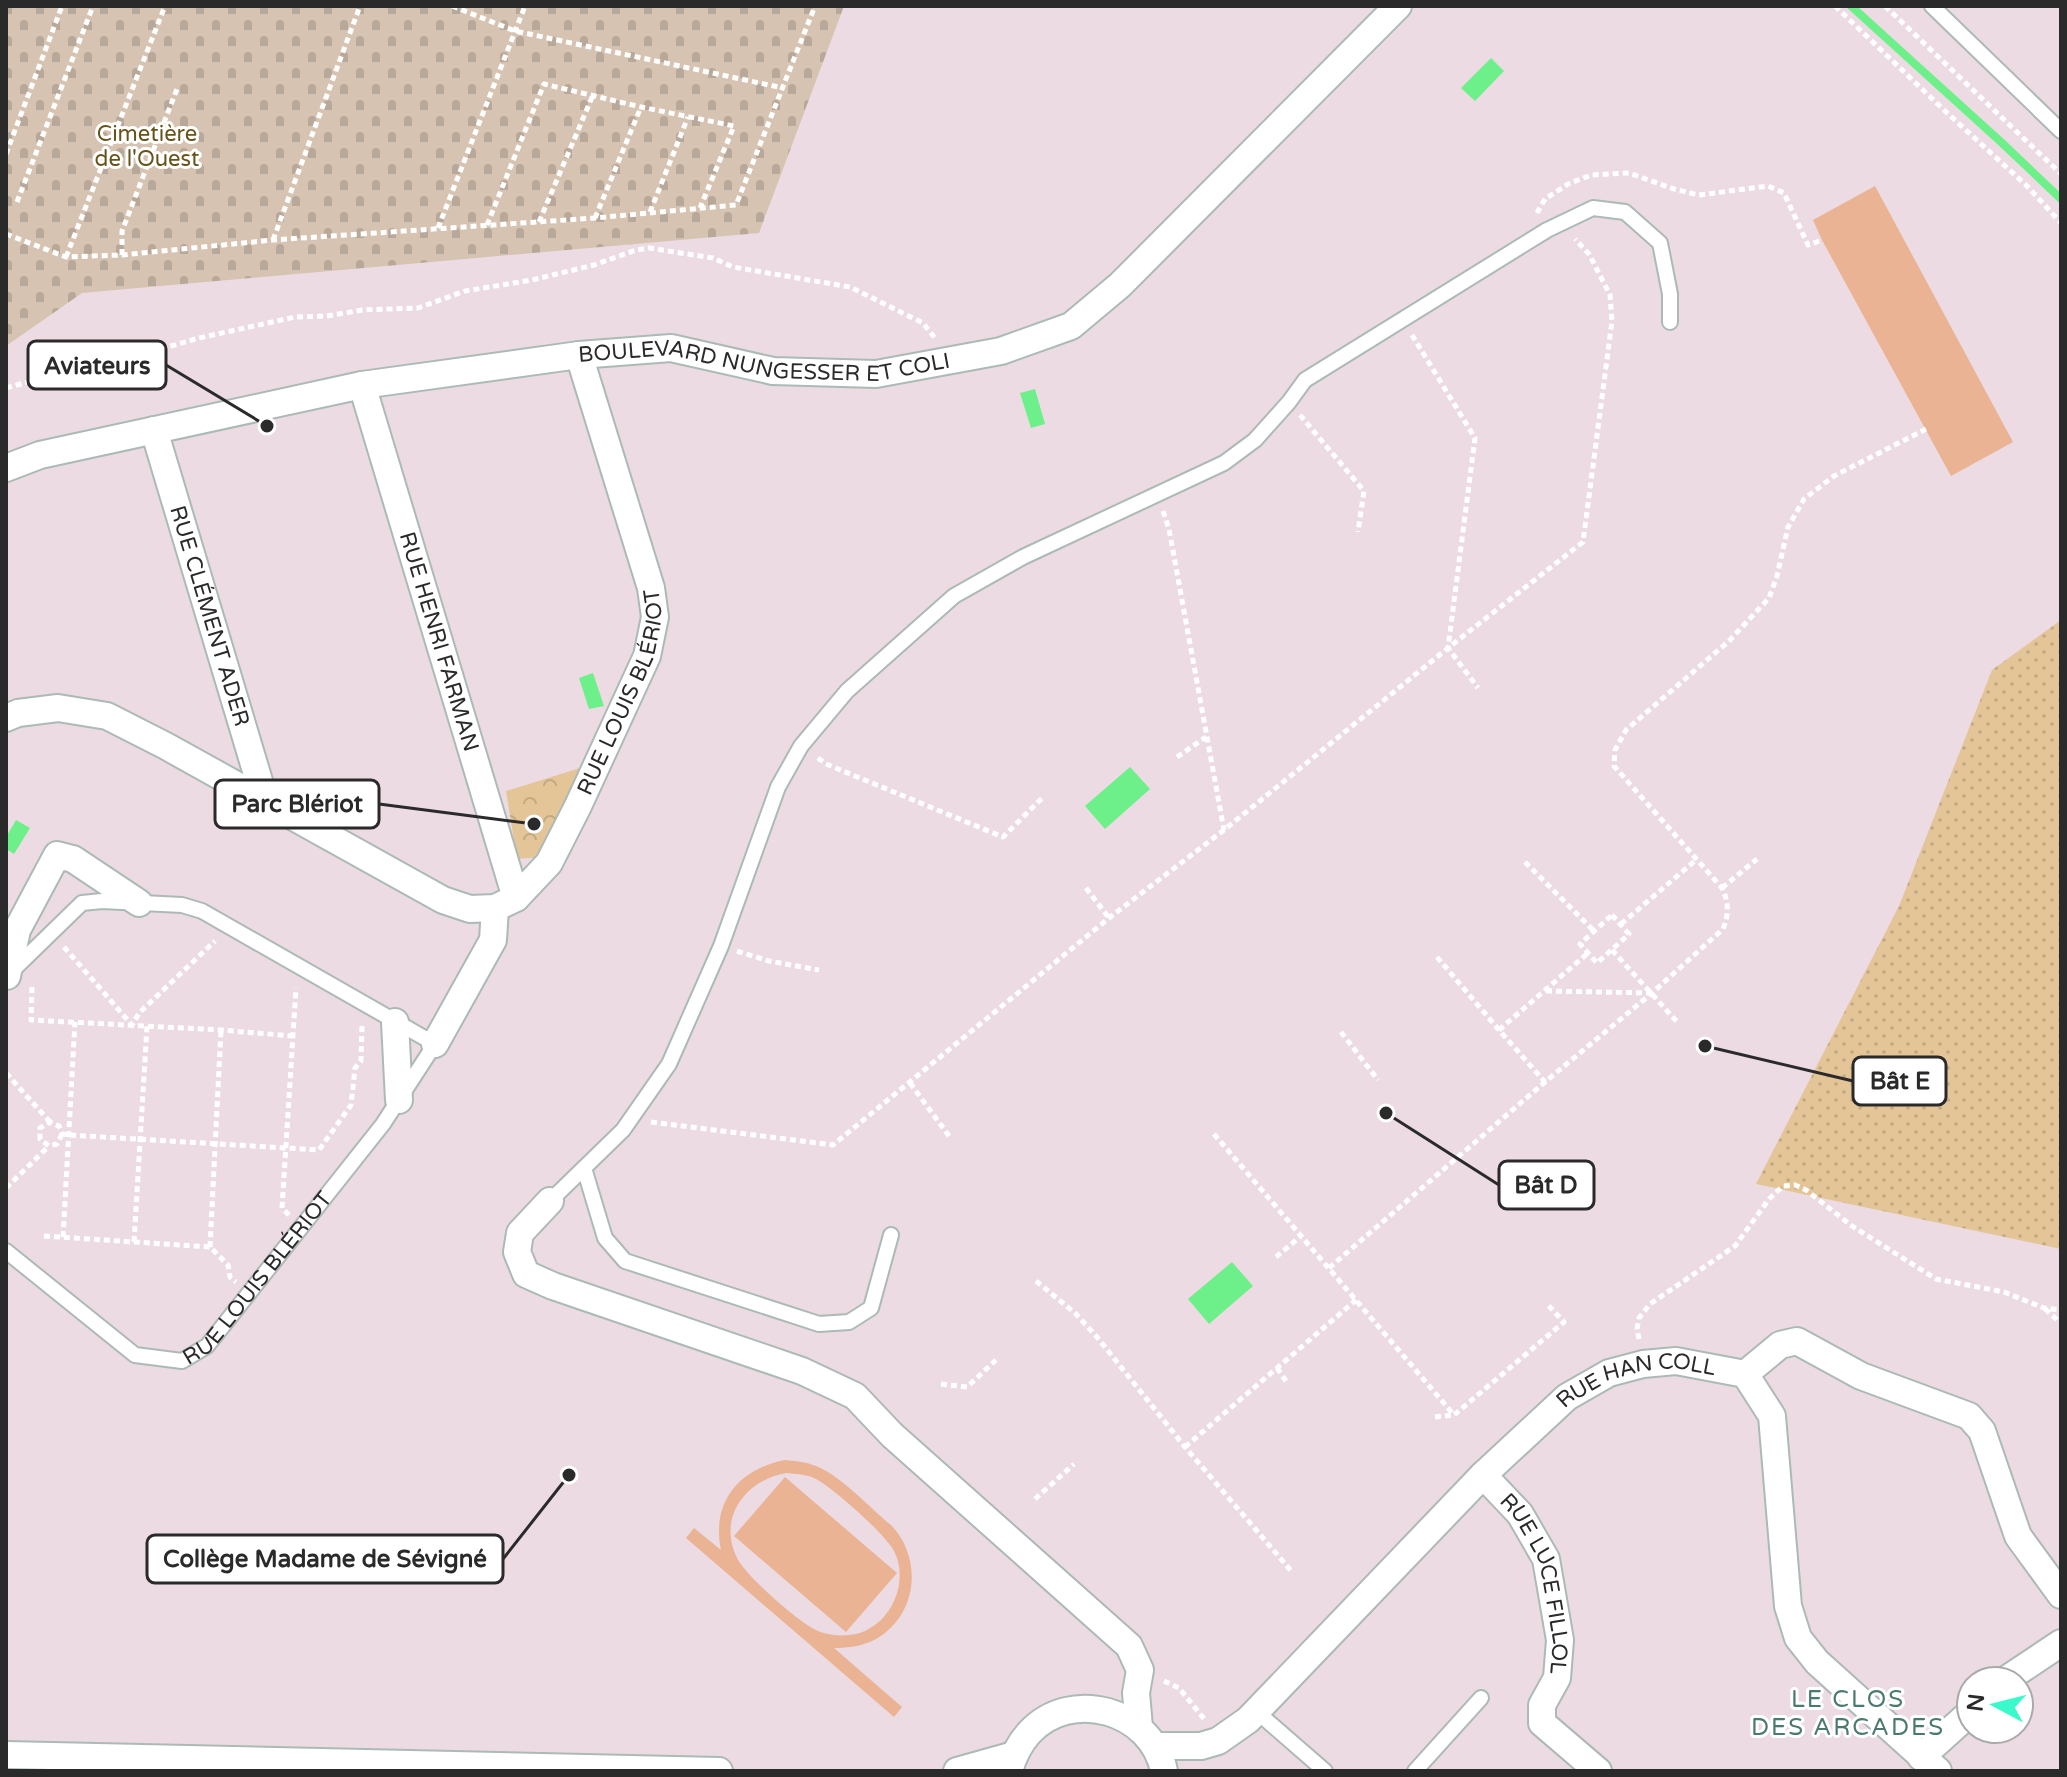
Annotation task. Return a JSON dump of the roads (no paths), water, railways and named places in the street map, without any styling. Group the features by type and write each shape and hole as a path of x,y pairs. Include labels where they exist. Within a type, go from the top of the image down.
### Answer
{"street":[{"name":"BOULEVARD NUNGESSER ET COLI","path":"6,468 40,455 362,385 579,355 671,348 773,371 876,374 1001,351 1071,326 1120,285 1398,6"},
{"name":"RUE LOUIS BLÉRIOT","path":"435,1044 493,940 505,903 549,863 647,656 655,617 651,588 579,355"},
{"name":"RUE HENRI FARMAN","path":"362,385 505,903"},
{"name":"RUE CLÉMENT ADER","path":"154,430 265,801"},
{"path":"6,718 18,713 58,708 107,716 443,900 470,909 505,903"},
{"path":"6,976 17,930 57,855 73,859 139,903"},
{"path":"395,1022 399,1100"},
{"path":"550,1201 520,1233 517,1252 526,1274 802,1371 855,1396 892,1435 1129,1646 1147,1736 1164,1771"},
{"path":"1745,1374 1780,1345 1797,1341 1861,1376 1969,1416 1982,1431 2018,1536 2061,1595"},
{"name":"RUE HAN COLL","path":"1177,1771 1210,1743 1248,1720 1483,1475 1567,1397 1609,1373 1643,1364 1676,1361 1745,1374 1772,1416 1788,1606 1798,1638 1817,1662 1929,1764"},
{"name":"RUE LUCE FILLOL","path":"1483,1475 1520,1514 1546,1559 1560,1640 1557,1678 1542,1705 1542,1723 1598,1771"},
{"path":"2028,1665 2061,1643"},
{"path":"1104,1710 1138,1681"},
{"path":"957,1771 1012,1763 1030,1732 1051,1716 1077,1708 1104,1710 1122,1716 1147,1736 1210,1743"},
{"path":"1929,1764 1955,1732"},
{"path":"6,1755 719,1771"}],"lane":[{"path":"1932,6 2061,131"},
{"path":"550,1201 632,1120 669,1064 721,946 778,787 801,746 847,691 954,596 1023,557 1224,463 1255,440 1305,380 1547,230 1593,208 1625,212 1660,243 1670,294 1670,322"},
{"path":"6,976 82,903 182,905 202,911 435,1044"},
{"name":"RUE LOUIS BLÉRIOT","path":"6,1251 135,1355 182,1361 207,1346 383,1124 435,1044"},
{"path":"584,1168 605,1238 625,1261 819,1324 849,1322 871,1308 891,1235"},
{"path":"1415,1771 1481,1698"},
{"path":"1256,1711 1325,1771"}],"waterway":[{"path":"1851,6 2061,199"}],"place":[{"name":"Aviateurs","path":"267,426"},
{"name":"Parc Blériot","path":"534,824"},
{"name":"Bât E","path":"1705,1046"},
{"name":"Bât D","path":"1386,1113"},
{"name":"Collège Madame de Sévigné","path":"569,1475"}],"district":[{"name":"LE CLOS DES ARCADES","path":"1848,1713"}],"park label":[{"name":"Cimetière de l'Ouest","path":"147,146"}]}
